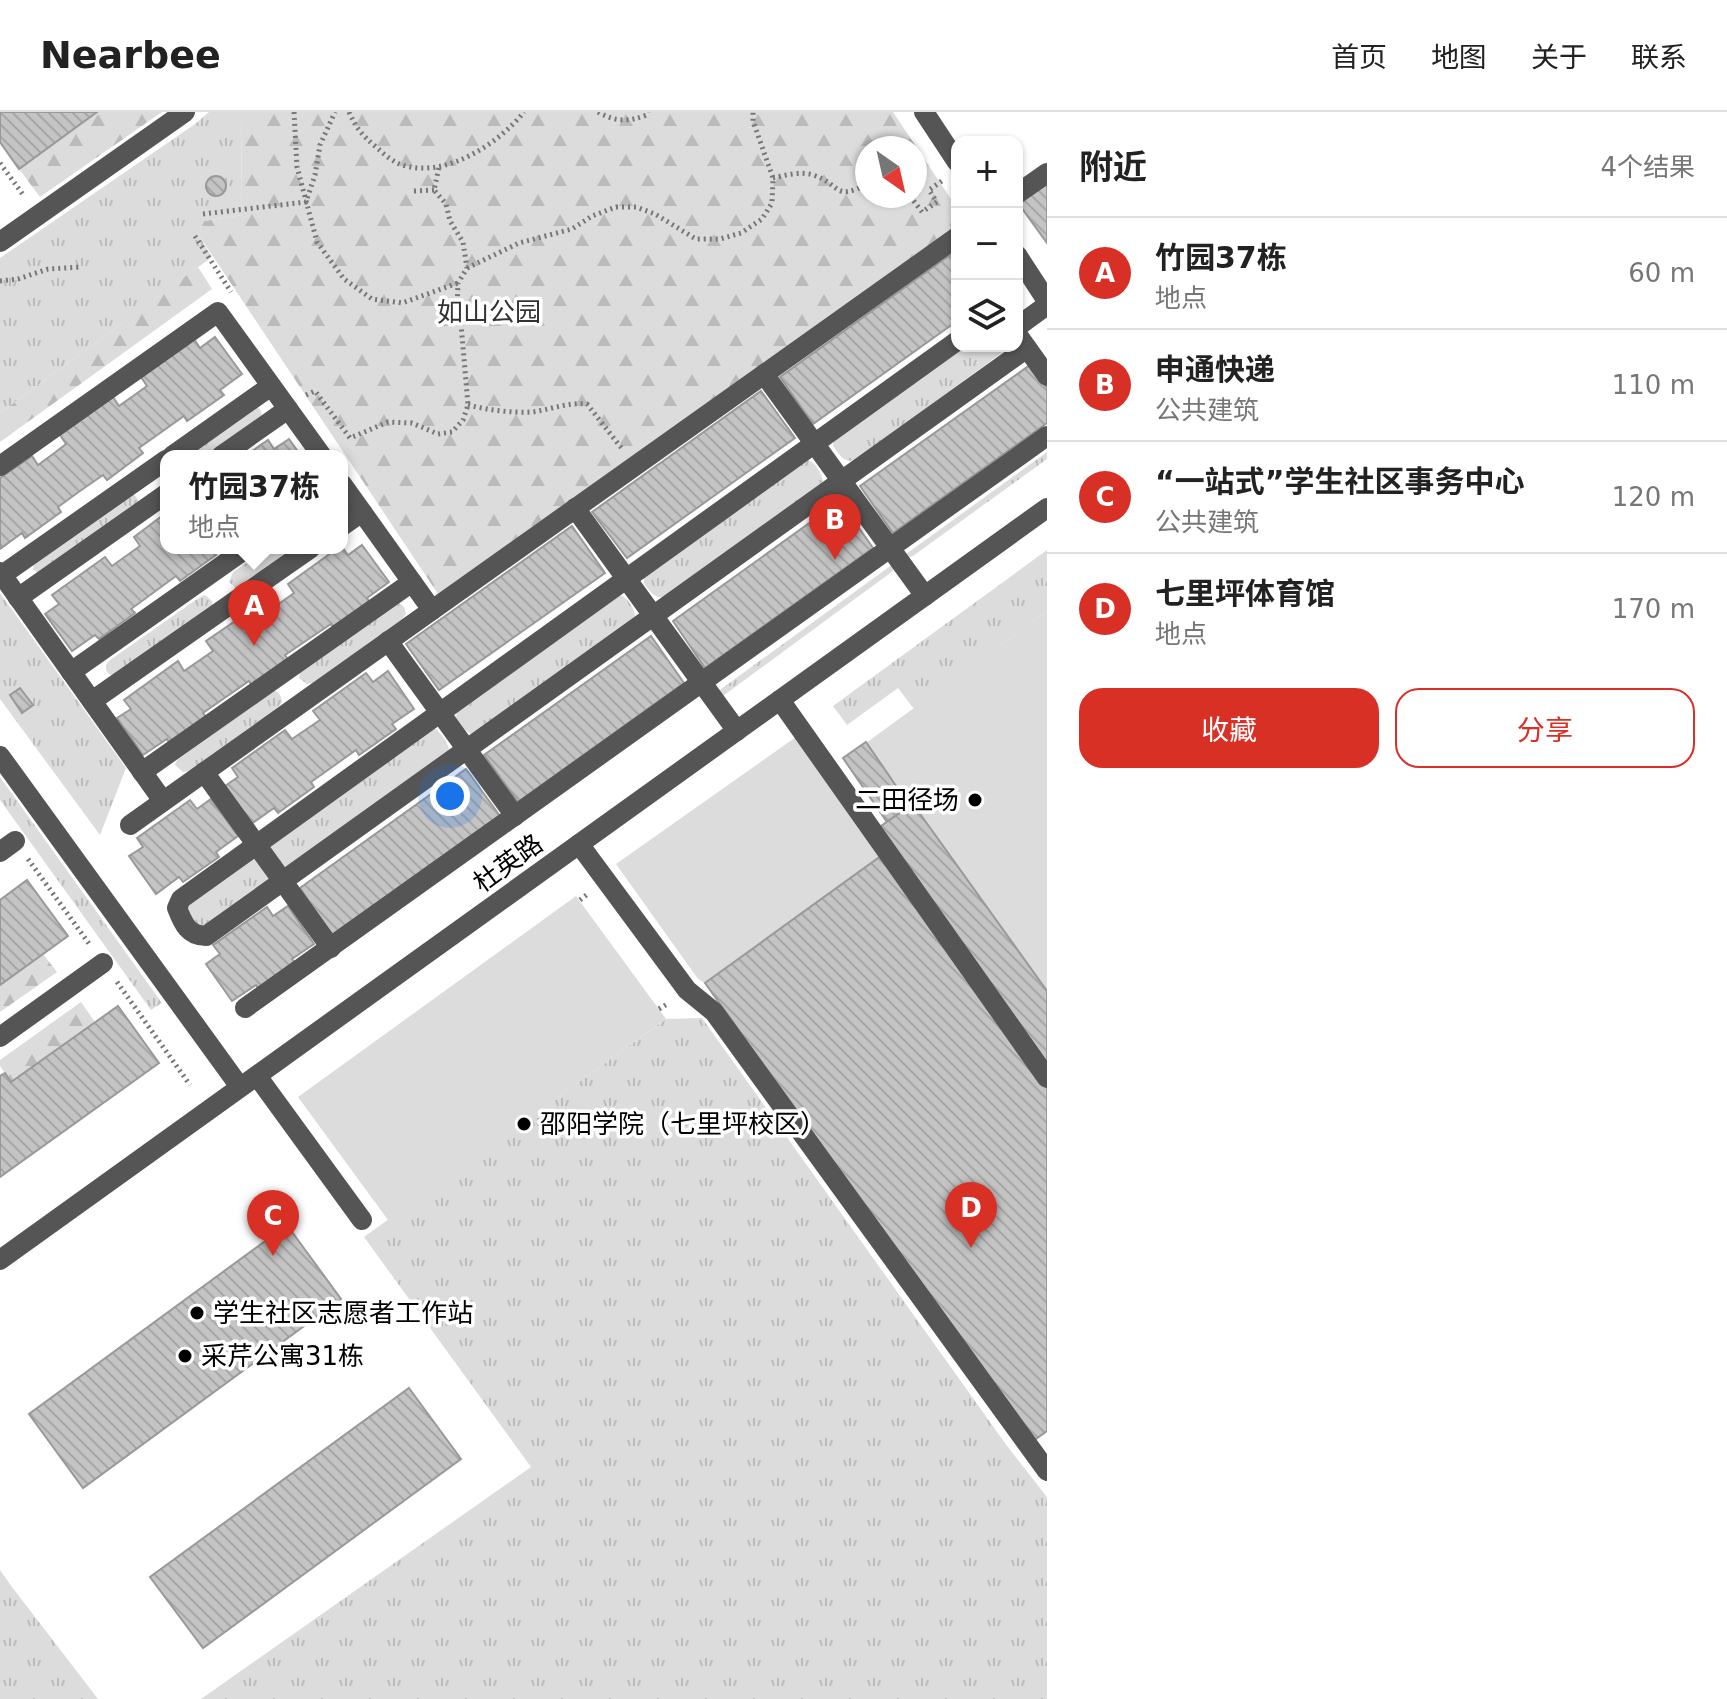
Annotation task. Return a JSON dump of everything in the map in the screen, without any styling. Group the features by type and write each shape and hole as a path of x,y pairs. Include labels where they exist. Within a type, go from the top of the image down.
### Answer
{"street":[{"path":"0,242 185,112"},
{"path":"924,112 951,153"},
{"path":"1023,190 1047,173"},
{"path":"130,825 951,245"},
{"path":"1023,263 1044,292 1023,319"},
{"path":"0,466 218,312 318,450"},
{"path":"1023,342 1047,376"},
{"path":"951,345 181,899 177,908 184,926 198,936 206,936 842,481 1008,352"},
{"path":"764,374 925,596"},
{"path":"180,450 271,386"},
{"path":"230,450 288,409"},
{"path":"245,1008 1047,436"},
{"path":"160,464 1,574 163,801"},
{"path":"139,479 160,497"},
{"path":"348,492 432,610"},
{"path":"18,598 160,499"},
{"path":"575,508 737,731"},
{"name":"杜英路","path":"0,1260 1047,508"},
{"path":"348,522 362,512"},
{"path":"71,672 239,554"},
{"path":"92,701 302,554"},
{"path":"209,575 230,605"},
{"path":"142,772 412,582"},
{"path":"388,641 515,816"},
{"path":"280,674 301,703"},
{"path":"780,700 1047,1078"},
{"path":"0,756 248,1081 362,1220"},
{"path":"204,772 331,948"},
{"path":"579,844 687,990 714,1012 1047,1471"},
{"path":"0,1037 103,963"}],"path":[{"path":"294,112 297,167 317,242 344,279 372,299 402,303 458,283"},
{"path":"306,202 320,145 335,112"},
{"path":"349,112 357,129 388,158 406,166 439,167 468,157 496,138 524,112"},
{"path":"598,112 630,121 648,112"},
{"path":"288,409 301,397 315,391 350,438 388,422 412,423 438,434 452,432 463,420 468,405 457,310 458,283 467,268 504,249 572,229 592,216 616,207 636,207 655,214 696,239 720,239 741,233 762,219 772,203 773,178 753,121 753,112"},
{"path":"0,163 30,204"},
{"path":"434,190 439,167"},
{"path":"773,178 811,174 846,193 855,190"},
{"path":"414,191 434,190"},
{"path":"434,190 446,204 450,221 463,242 467,268"},
{"path":"919,208 922,212 937,202 929,190"},
{"path":"203,214 306,202"},
{"path":"195,236 223,279"},
{"path":"0,281 18,279 48,269 81,267"},
{"path":"468,405 532,412 574,402 587,404 635,466"},
{"path":"8,846 103,963 190,1085"}],"green space":[{"path":"97,112 162,112 40,197 19,169"},
{"path":"209,112 241,112 242,215 204,221 198,234 212,257 0,413 0,258"},
{"name":"如山公园","path":"241,112 893,112 909,136 855,136 855,208 927,208 927,163 951,199 951,229 438,594 348,459 348,450 342,450 198,234 204,221 242,215"},
{"path":"198,267 212,289 0,442 0,413"},
{"path":"953,352 1003,352 854,461 840,455 833,446 834,440"},
{"path":"255,406 260,409 263,418 221,450 190,450"},
{"path":"1047,452 1047,459 913,556 906,554"},
{"path":"808,460 821,475 823,481 819,486 665,597 655,596 650,591 644,583 644,576"},
{"path":"131,494 136,496 140,505 41,575 33,569 34,563"},
{"path":"1047,550 1047,611 914,709 898,688 847,725 833,706"},
{"path":"259,554 290,554 237,589 229,582 233,572"},
{"path":"893,564 893,571 723,696 717,692"},
{"path":"0,593 126,768 100,835 0,699"},
{"path":"205,595 212,601 213,607 114,676 109,674 106,665 110,660"},
{"path":"620,595 633,610 635,616 631,621 477,732 471,734 465,730 456,718 457,711"},
{"path":"398,603 406,614 402,619 313,683 307,684 299,678 300,672"},
{"name":"二田径场","path":"1047,611 1047,991 913,804 905,809 901,802 905,798 866,743"},
{"path":"274,690 282,700 278,707 190,771 183,772 175,765 177,760"},
{"path":"434,728 444,738 449,750 285,868 270,852 271,846"},
{"path":"796,737 881,856 705,983 698,979 616,864"},
{"path":"0,777 162,1003 151,1010 0,800"},
{"path":"254,857 269,879 206,927 194,925 186,906"},
{"path":"576,896 666,1019 388,1220 298,1097"},
{"path":"43,954 57,972 0,1012 0,985"},
{"path":"81,1002 95,1022 11,1082 0,1066 0,1060"},
{"path":"702,1018 1007,1446 1047,1497 1047,1699 201,1699 531,1467 364,1237 666,1019"},
{"path":"0,1570 12,1587 98,1699 0,1699"}],"building":[{"path":"0,112 97,112 19,169 0,142"},
{"path":"216,176 223,179 226,186 223,193 216,196 209,193 206,186 209,179"},
{"path":"1047,182 1047,243 1023,210 1023,199"},
{"path":"950,255 951,325 813,424 780,377"},
{"path":"215,337 242,374 220,390 224,395 187,421 184,416 139,448 143,453 107,480 103,475 58,507 61,512 25,538 22,533 0,549 0,478 32,456 38,465 66,444 60,435 113,397 119,406 147,386 141,377 194,339 200,348"},
{"path":"1030,365 1047,388 1047,423 893,533 860,486"},
{"path":"761,391 795,438 627,558 592,512"},
{"path":"289,439 297,450 254,450 268,440 274,449"},
{"path":"840,501 873,548 705,668 673,621"},
{"path":"160,518 160,554 216,555 180,581 176,576 131,609 135,613 99,639 95,635 72,651 45,614 59,604 52,595 105,557 112,566 140,546 134,537"},
{"path":"572,526 605,573 439,690 406,644"},
{"path":"362,545 389,582 367,598 370,603 334,629 331,624 285,655 289,661 252,686 249,681 203,713 207,718 170,744 167,739 143,755 117,718 131,709 124,700 178,661 184,671 213,651 206,641 260,604 266,613 294,593 288,584 330,554 348,555"},
{"path":"651,636 684,683 518,802 484,755"},
{"path":"388,671 414,709 392,724 396,729 359,755 356,750 311,782 314,787 278,813 274,808 251,824 225,786 238,777 232,768 285,730 292,739 320,720 313,711 366,673 373,682"},
{"path":"20,688 33,705 22,713 10,695"},
{"path":"866,742 905,799 901,802 905,809 887,822 843,758"},
{"path":"466,769 500,816 332,935 300,888"},
{"path":"211,799 238,836 216,852 219,857 183,882 179,877 156,894 129,856 143,847 137,838 190,800 197,809"},
{"path":"913,804 1047,991 1047,1065 878,828"},
{"path":"892,848 1047,1065 1047,1431 1033,1441 705,983"},
{"path":"27,880 68,936 0,985 0,900"},
{"path":"288,906 314,944 292,959 296,964 259,990 256,985 232,1001 206,964 220,954 213,945 267,907 273,916"},
{"path":"118,1006 159,1063 0,1177 0,1076 5,1073 11,1082"},
{"name":"采芹公寓31栋","path":"287,1225 341,1299 83,1488 29,1414"},
{"path":"409,1388 461,1459 203,1648 150,1577"}],"place":[{"name":"申通快递","path":"835,560"},
{"name":"竹园37栋","path":"254,646"},
{"name":"二田径场","path":"975,800"},
{"name":"邵阳学院（七里坪校区）","path":"524,1124"},
{"name":"七里坪体育馆","path":"971,1248"},
{"name":"“一站式”学生社区事务中心","path":"273,1256"},
{"name":"学生社区志愿者工作站","path":"197,1313"},
{"name":"采芹公寓31栋","path":"185,1356"}]}
